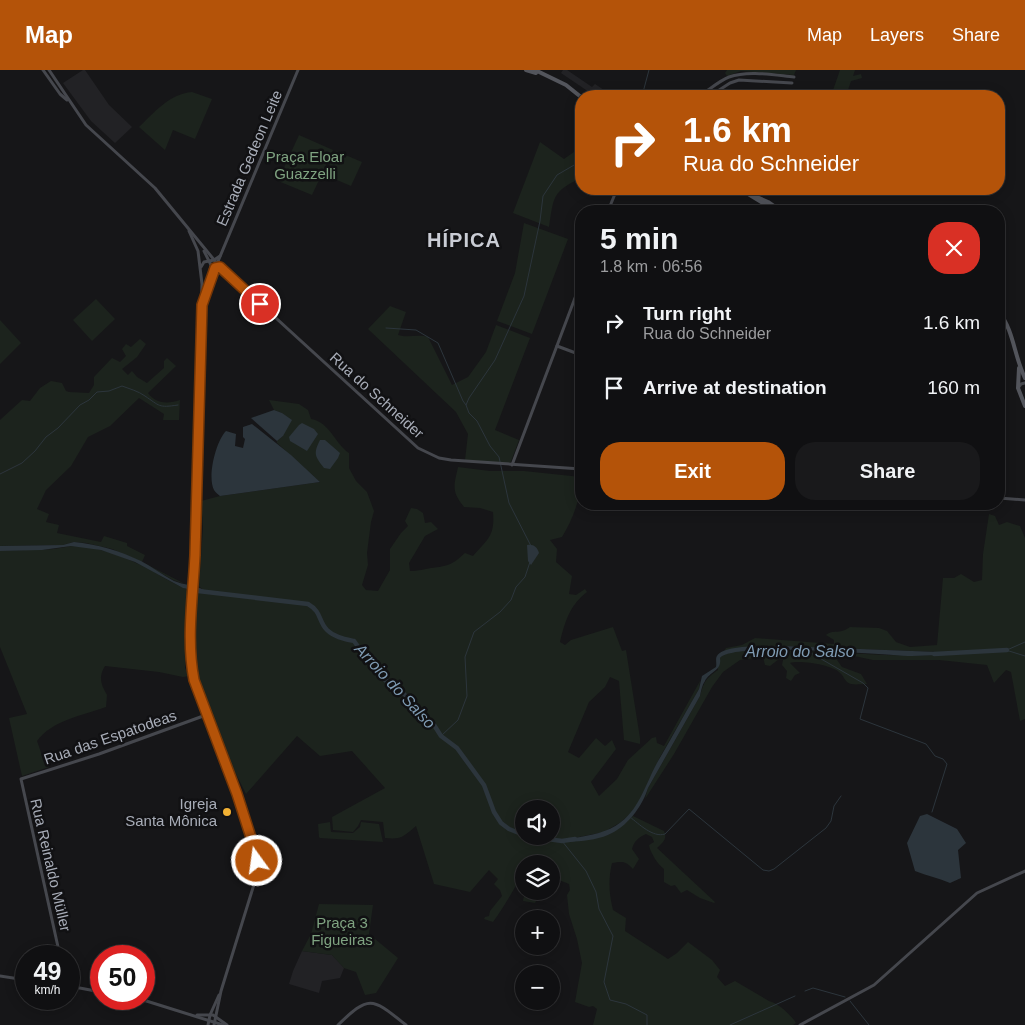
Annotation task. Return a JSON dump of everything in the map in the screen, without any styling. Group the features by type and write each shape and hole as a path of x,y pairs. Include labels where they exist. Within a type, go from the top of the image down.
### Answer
{"main road":[{"path":"43,70 71,104 86,126 155,188 189,231 198,250 201,268 202,305 191,665 206,715 237,794 257,861 256,878 221,991 208,1023"},
{"path":"49,70 61,93"},
{"name":"Estrada Gedeon Leite","path":"201,268 203,263 215,263 221,255 298,70"},
{"path":"526,70 545,75"},
{"path":"534,70 575,93"},
{"path":"708,90 737,74 750,73 794,77"},
{"path":"719,90 739,80 792,83"},
{"path":"751,195 766,205"},
{"name":"Rua do Schneider","path":"189,231 215,263 418,448 445,459 575,469"},
{"path":"202,305 210,272 215,263"},
{"path":"206,290 215,268 215,263"},
{"path":"201,268 205,273 215,268"},
{"path":"512,465 575,298"},
{"path":"1005,322 1009,328 1019,366 1025,378"},
{"path":"557,346 575,353"},
{"path":"1019,366 1018,388 1025,406"},
{"path":"1018,388 1021,384 1025,383"},
{"path":"1005,498 1025,500"},
{"name":"Rua das Espatodeas","path":"21,779 99,754 206,715"},
{"name":"Rua Reinaldo Müller","path":"21,779 58,945"},
{"path":"800,1025 874,985 977,893 1025,871"},
{"path":"0,976 15,978"},
{"path":"214,1024 221,991"},
{"path":"338,1025 359,1005 368,1002 380,1006 406,1025"},
{"path":"155,1003 194,1015 208,1023 223,1025"},
{"path":"194,1015 217,1017 227,1025"}],"shaded area":[{"path":"85,70 109,105 132,127 115,143 91,121 63,83"},
{"path":"563,70 567,70 592,87 595,84 604,90 586,90 561,73"},
{"path":"274,410 292,420 283,436 277,441 251,418"},
{"path":"302,423 314,429 318,434 307,451 290,441 289,437"},
{"path":"252,424 291,455 320,482 220,496 214,490 212,484 212,468 222,436 226,431 236,434 235,446 243,448 245,439 243,437 243,427"},
{"path":"320,440 325,440 340,453 330,469 324,468 317,458 316,449"},
{"path":"74,542 100,546 125,554 141,561 174,581 204,590 202,592 183,588 135,562 101,550 71,546 42,550 0,551 0,546 63,545"},
{"path":"527,545 535,546 539,553 531,565 528,561"},
{"path":"747,646 938,652 939,655 912,656 810,650 752,650 732,653 720,658 719,666 704,683 700,696 633,816 608,835 569,842 570,839 610,829 621,822 634,808 656,764 699,689 702,676 716,667 716,657 721,652"},
{"path":"927,814 957,829 966,843 958,850 961,878 950,883 915,871 907,843 920,816"},
{"path":"302,951 332,955 344,968 340,978 322,981 319,993 289,984"}],"green space":[{"path":"727,70 796,70 794,75 741,71 727,76 725,73"},
{"path":"840,70 855,70 853,76 861,74 862,78 851,81 848,90 833,90"},
{"path":"192,92 212,99 195,139 173,130 165,150 139,127 169,100 184,93"},
{"name":"Praça Eloar Guazzelli","path":"299,135 333,150 312,195 278,181"},
{"path":"540,142 564,159 575,151 575,181 564,187 556,196 549,227 513,213"},
{"path":"336,151 362,162 351,186 325,175"},
{"path":"524,223 568,239 532,334 497,321 515,273"},
{"path":"96,299 115,319 92,341 73,320"},
{"path":"390,306 406,312 398,335 428,337 452,385 468,377 486,352 496,325 530,338 495,430 519,440 510,464 465,460 468,434 456,412 368,329"},
{"path":"0,320 21,343 0,364"},
{"path":"140,339 146,344 137,357 122,369 128,375 132,371 137,377 147,383 164,368 164,361 167,358 176,366 148,393 151,397 162,402 180,400 179,420 163,420 164,414 139,398 110,426 88,437 71,466 46,490 37,509 49,514 46,522 59,525 57,533 101,542 104,536 127,543 127,546 145,555 142,562 112,549 86,543 0,546 0,420 22,400 30,401 40,388 51,381 62,383 66,391 69,392 89,393 94,385 94,377 112,358 120,362 126,356 122,349 126,344 131,347"},
{"path":"269,400 299,404 308,410 311,419 323,424 349,453 349,468 356,481 367,492 374,511 367,553 368,565 362,585 366,590 378,591 390,570 390,549 408,526 405,521 411,508 423,513 425,523 431,522 438,529 425,536 409,563 410,571 446,566 465,553 473,556 489,537 493,527 493,512 480,508 464,507 455,492 455,479 458,467 575,476 575,510 562,537 550,540 557,549 556,562 572,576 569,594 576,595 585,589 587,592 572,608 560,642 565,645 571,640 613,627 622,651 626,650 640,738 640,744 624,740 619,681 610,677 605,687 589,702 568,752 579,758 596,738 605,746 612,740 616,749 591,782 599,796 617,779 628,760 652,738 656,737 657,743 664,746 700,681 699,689 660,757 639,802 632,812 621,822 604,832 574,838 569,841 608,835 633,816 664,831 665,839 657,848 715,902 700,898 687,890 681,893 675,885 671,886 664,882 664,869 653,855 649,845 654,842 652,837 646,834 641,836 633,846 632,849 639,859 633,869 624,862 612,863 610,893 613,910 626,918 625,931 668,959 688,942 712,960 720,970 717,977 725,986 735,981 773,1002 788,1013 796,1023 793,1025 593,1025 597,1009 593,1006 589,1007 575,1002 582,963 569,914 567,895 570,890 569,884 560,880 560,855 515,855 515,887 493,922 484,919 489,916 490,911 502,896 500,890 494,884 498,879 489,870 470,892 434,884 416,826 399,838 385,838 383,822 361,820 353,832 333,830 332,817 385,788 352,751 320,756 297,736 246,794 233,768 202,691 194,662 197,592 202,592 203,590 199,586 203,528 201,501 220,496 320,482 277,443 283,436 282,413 274,410"},
{"path":"989,514 995,516 999,525 1007,522 1020,526 1025,538 1025,719 1020,721 1011,672 1006,670 994,683 987,665 939,660 873,660 839,655 837,660 842,667 861,674 867,684 851,684 836,670 816,664 790,663 800,673 795,675 791,681 786,678 787,671 782,665 783,660 779,659 770,666 765,665 763,657 740,660 723,672 712,687 674,754 645,799 648,788 700,696 706,681 718,670 721,657 728,653 779,650 885,655 938,655 938,652 783,646 737,648 724,651 726,648 742,645 755,638 834,644 834,640 826,635 831,632 843,631 850,627 879,628 887,631 896,642 910,647 937,645 943,578 954,578 961,574 974,582 982,580 983,554"},
{"path":"71,546 96,549 119,556 141,565 189,590 185,668 189,676 183,677 159,672 105,666 101,677 107,695 106,707 50,728 37,741 43,758 49,767 22,776 9,718 27,714 0,647 0,551 44,550"},
{"path":"142,562 185,584 173,580"},
{"path":"330,822 331,832 353,833 360,827 361,822 379,824 383,842 320,838 318,824"},
{"path":"523,900 537,900 535,903"},
{"name":"Praça 3 Figueiras","path":"319,904 373,905 369,934 398,958 376,993 365,995 356,972 344,968 332,955 302,951 311,934"}],"waterway":[{"path":"644,90 649,70"},
{"path":"531,546 509,503 499,457 490,446 477,421 469,413 466,405 495,360 524,296 540,221 543,196 557,175 575,164"},
{"path":"386,328 416,330 438,343 466,405"},
{"path":"0,474 22,463 46,437 97,392 109,391 122,386 140,393 157,404 167,406 178,405"},
{"path":"441,736 458,720 467,696 465,657 474,632 500,612 511,600 516,587 525,577 530,562"},
{"name":"Arroio do Salso","path":"198,591 308,604 316,610 327,630 336,636 354,641 385,680 398,688 434,725 441,736 457,748 484,785 494,812 501,823 515,831"},
{"name":"Arroio do Salso","path":"1007,650 1025,642"},
{"name":"Arroio do Salso","path":"934,654 1007,650"},
{"path":"1009,651 1025,656"},
{"path":"809,652 863,683 868,688 860,719 926,744 935,756 943,759 947,764 932,812"},
{"path":"630,817 646,830 660,835 665,834 689,809 763,870 769,871 826,828 831,821 834,806 841,796"},
{"name":"Arroio do Salso","path":"560,841 575,839"},
{"path":"562,841 586,871 596,892 599,909 613,936 604,982 610,1000 626,1004 647,1015 647,1025"},
{"path":"805,991 813,988 845,997"},
{"path":"730,1025 795,996"},
{"path":"850,1001 869,1025"}],"place":[{"name":"Igreja Santa Mônica","path":"227,812"}],"district":[{"name":"HÍPICA","path":"464,240"}],"route":[{"path":"257,861 237,794 194,680 191,665 191,633 202,305 215,268 220,267 260,304"}]}
